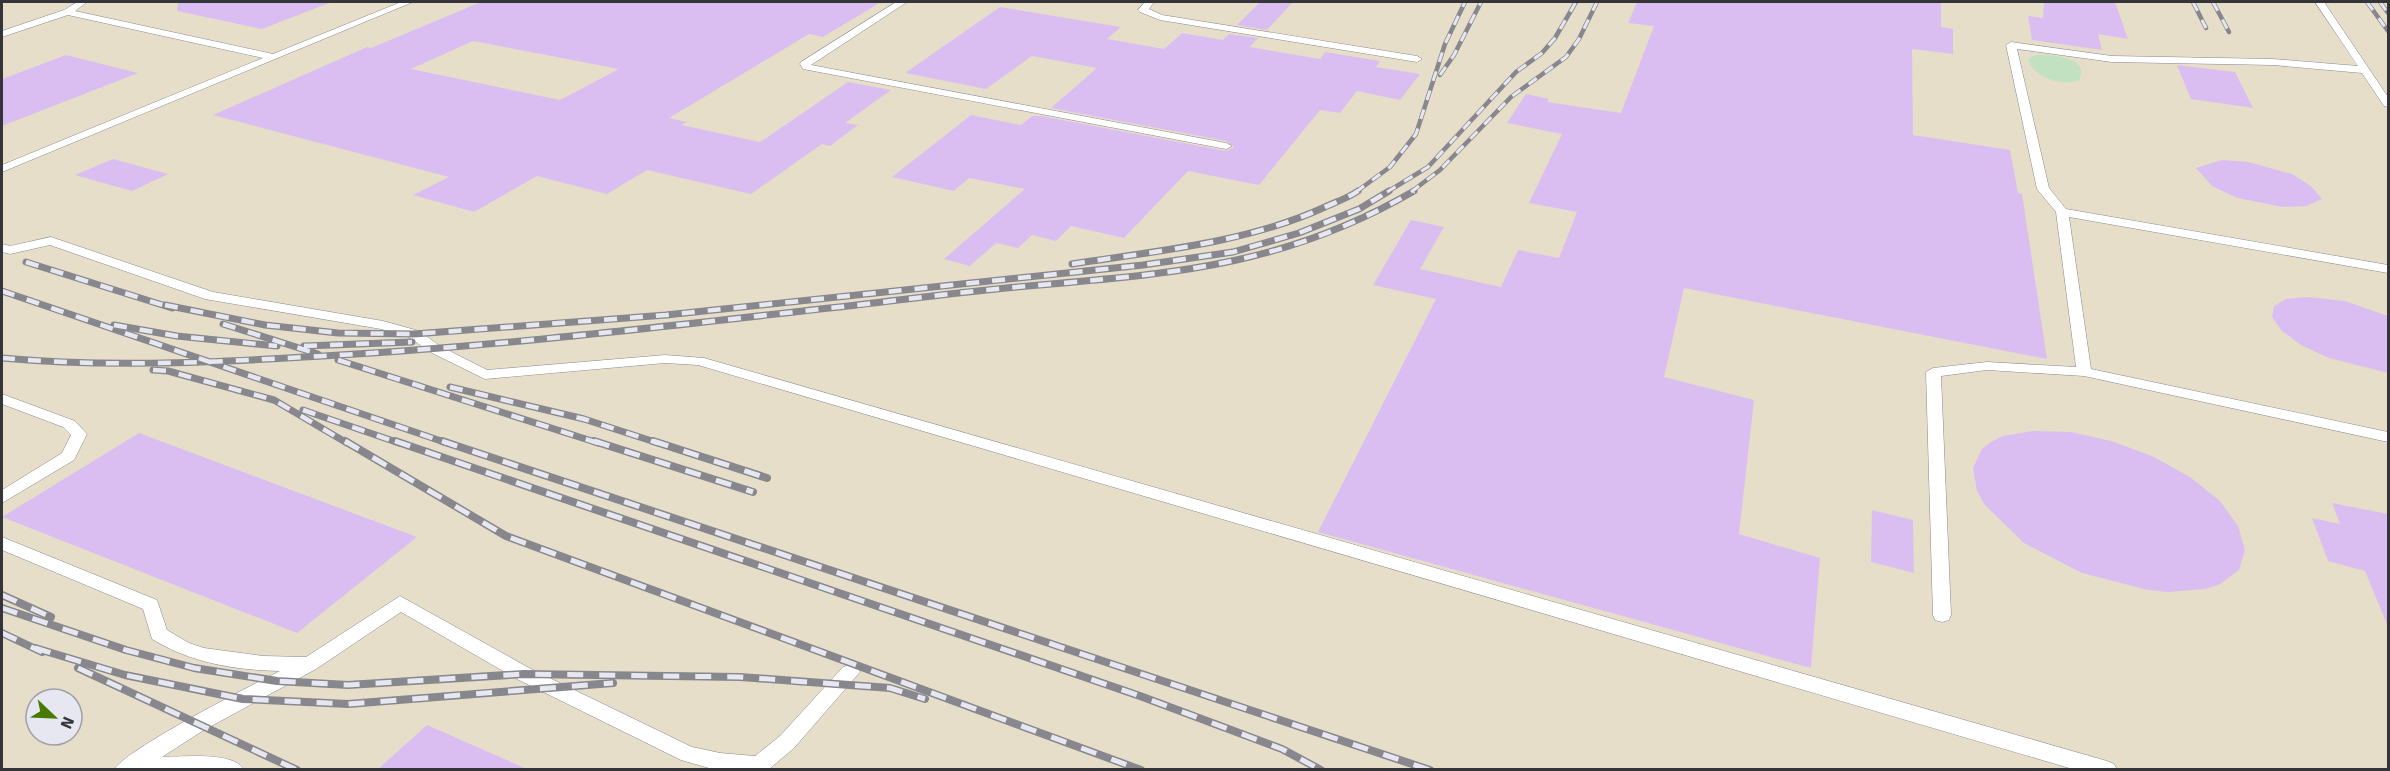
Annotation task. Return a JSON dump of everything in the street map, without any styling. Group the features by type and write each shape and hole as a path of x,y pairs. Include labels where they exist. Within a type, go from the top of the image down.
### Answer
{"lane":[{"path":"2,34 67,12 82,2"},
{"path":"2,169 408,2"},
{"path":"902,2 805,64 807,67 1226,146"},
{"path":"1150,2 1143,10 1160,17 1417,59"},
{"path":"2320,2 2388,104"},
{"path":"67,12 272,57"},
{"path":"2084,372 2062,212 2043,189 2011,45 2112,59 2273,62 2366,70"},
{"path":"2062,212 2388,269"},
{"path":"4,250 51,241 210,297 383,325 414,334 435,349 485,375 665,359 699,361 2107,770"},
{"path":"1942,615 1934,372 1987,366 2084,372 2388,438"},
{"path":"2,399 69,424 80,434 68,456 2,498"},
{"path":"2,543 151,605 159,634 182,648 204,655 263,663 309,664"},
{"path":"127,767 197,723 309,664 400,603 524,674 688,754 720,762 756,767 787,742 850,672"},
{"path":"127,767 227,766 234,770"}],"shaded area":[{"path":"2,2 2388,2 2388,769 2,770"}],"green space":[{"path":"2036,55 2067,58 2074,62 2079,66 2081,72 2079,80 2056,81 2041,75 2035,71 2028,59"}],"building":[{"path":"178,2 329,3 262,29 177,11"},
{"path":"481,2 881,2 823,37 809,34 669,118 687,122 681,125 760,142 848,82 891,90 845,123 858,125 830,146 822,144 751,194 647,170 607,194 537,176 474,212 413,195 449,177 213,115 367,47 371,48","holes":["473,41 619,69 560,100 411,69"]},
{"path":"1260,2 1293,2 1267,30 1237,25"},
{"path":"1637,2 1941,2 1941,27 1953,29 1953,54 1912,49 1913,135 2010,150 2018,193 2022,194 2047,359 1684,288 1664,377 1754,400 1739,534 1820,558 1811,668 1318,532 1436,299 1373,285 1411,220 1444,227 1420,269 1501,287 1518,250 1559,258 1577,212 1529,203 1562,134 1507,123 1526,94 1549,99 1547,102 1621,113 1654,26 1628,23"},
{"path":"2044,2 2115,2 2128,39 2098,34 2102,50 2032,40 2028,16 2043,18"},
{"path":"1000,7 1121,27 1107,39 1164,49 1182,33 1223,40 1229,34 1258,38 1250,47 1320,59 1325,52 1380,61 1376,67 1420,74 1400,100 1357,91 1340,113 1320,110 1259,185 1188,171 1124,238 1071,226 1056,241 1032,235 1018,248 996,243 970,266 944,259 1025,189 969,178 954,191 892,177 971,115 1021,125 1032,116 1041,116 1226,151 1234,147 1226,141 1051,108 1097,68 1032,56 986,89 905,73"},
{"path":"66,55 138,73 2,126 2,79"},
{"path":"2177,65 2235,72 2253,108 2191,99"},
{"path":"113,159 168,174 132,191 75,175"},
{"path":"2222,160 2248,162 2292,174 2311,186 2322,199 2307,206 2283,207 2237,198 2212,186 2196,168"},
{"path":"2307,297 2345,301 2388,316 2388,373 2329,358 2301,345 2282,331 2272,317 2274,306 2286,299"},
{"path":"2033,431 2071,432 2111,441 2152,456 2190,477 2220,501 2238,526 2245,550 2239,570 2219,585 2204,589 2168,592 2148,590 2082,573 2024,543 1984,504 1977,491 1973,468 1982,449 1991,442 2003,436"},
{"path":"139,433 417,537 297,633 2,517"},
{"path":"2332,503 2388,514 2388,627 2365,571 2328,561 2312,518 2340,524"},
{"path":"1872,510 1913,520 1914,573 1871,562"},
{"path":"427,725 529,770 377,770"}],"railway":[{"path":"1356,192 1390,167 1416,134 1445,44 1465,2"},
{"path":"1440,75 1454,55 1481,2"},
{"path":"1387,192 1428,167 1516,72 1542,53 1555,38 1576,2"},
{"path":"1411,192 1440,170 1511,97 1566,57 1579,39 1597,2"},
{"path":"2193,2 2206,28"},
{"path":"2213,2 2229,32"},
{"path":"2367,2 2388,31"},
{"path":"2380,2 2388,13"},
{"path":"1072,264 1168,250 1233,237 1295,219 1358,191"},
{"path":"165,305 265,325 338,333 414,334 666,315 1143,265 1233,252 1299,233 1359,209 1389,191"},
{"path":"208,361 372,353 508,342 1166,272 1265,253 1314,238 1363,218 1414,191"},
{"path":"26,262 172,308"},
{"path":"2,291 208,361"},
{"path":"223,324 318,354"},
{"path":"114,325 177,336 277,346"},
{"path":"304,346 412,342"},
{"path":"2,358 115,363 208,361"},
{"path":"338,360 598,443"},
{"path":"208,361 447,443"},
{"path":"153,370 168,371 274,400 347,443"},
{"path":"450,387 584,419 658,443"},
{"path":"303,410 399,443"},
{"path":"345,441 506,536 1141,770"},
{"path":"395,441 1140,696 1282,749 1321,770"},
{"path":"442,441 1430,770"},
{"path":"594,441 753,492"},
{"path":"653,441 767,478"},
{"path":"2,595 51,617"},
{"path":"2,608 126,650 194,668 277,681 348,685 524,674 740,677 890,688 925,699"},
{"path":"2,633 42,652"},
{"path":"35,648 125,675 243,699 348,704 613,683"},
{"path":"78,668 297,770"}]}
